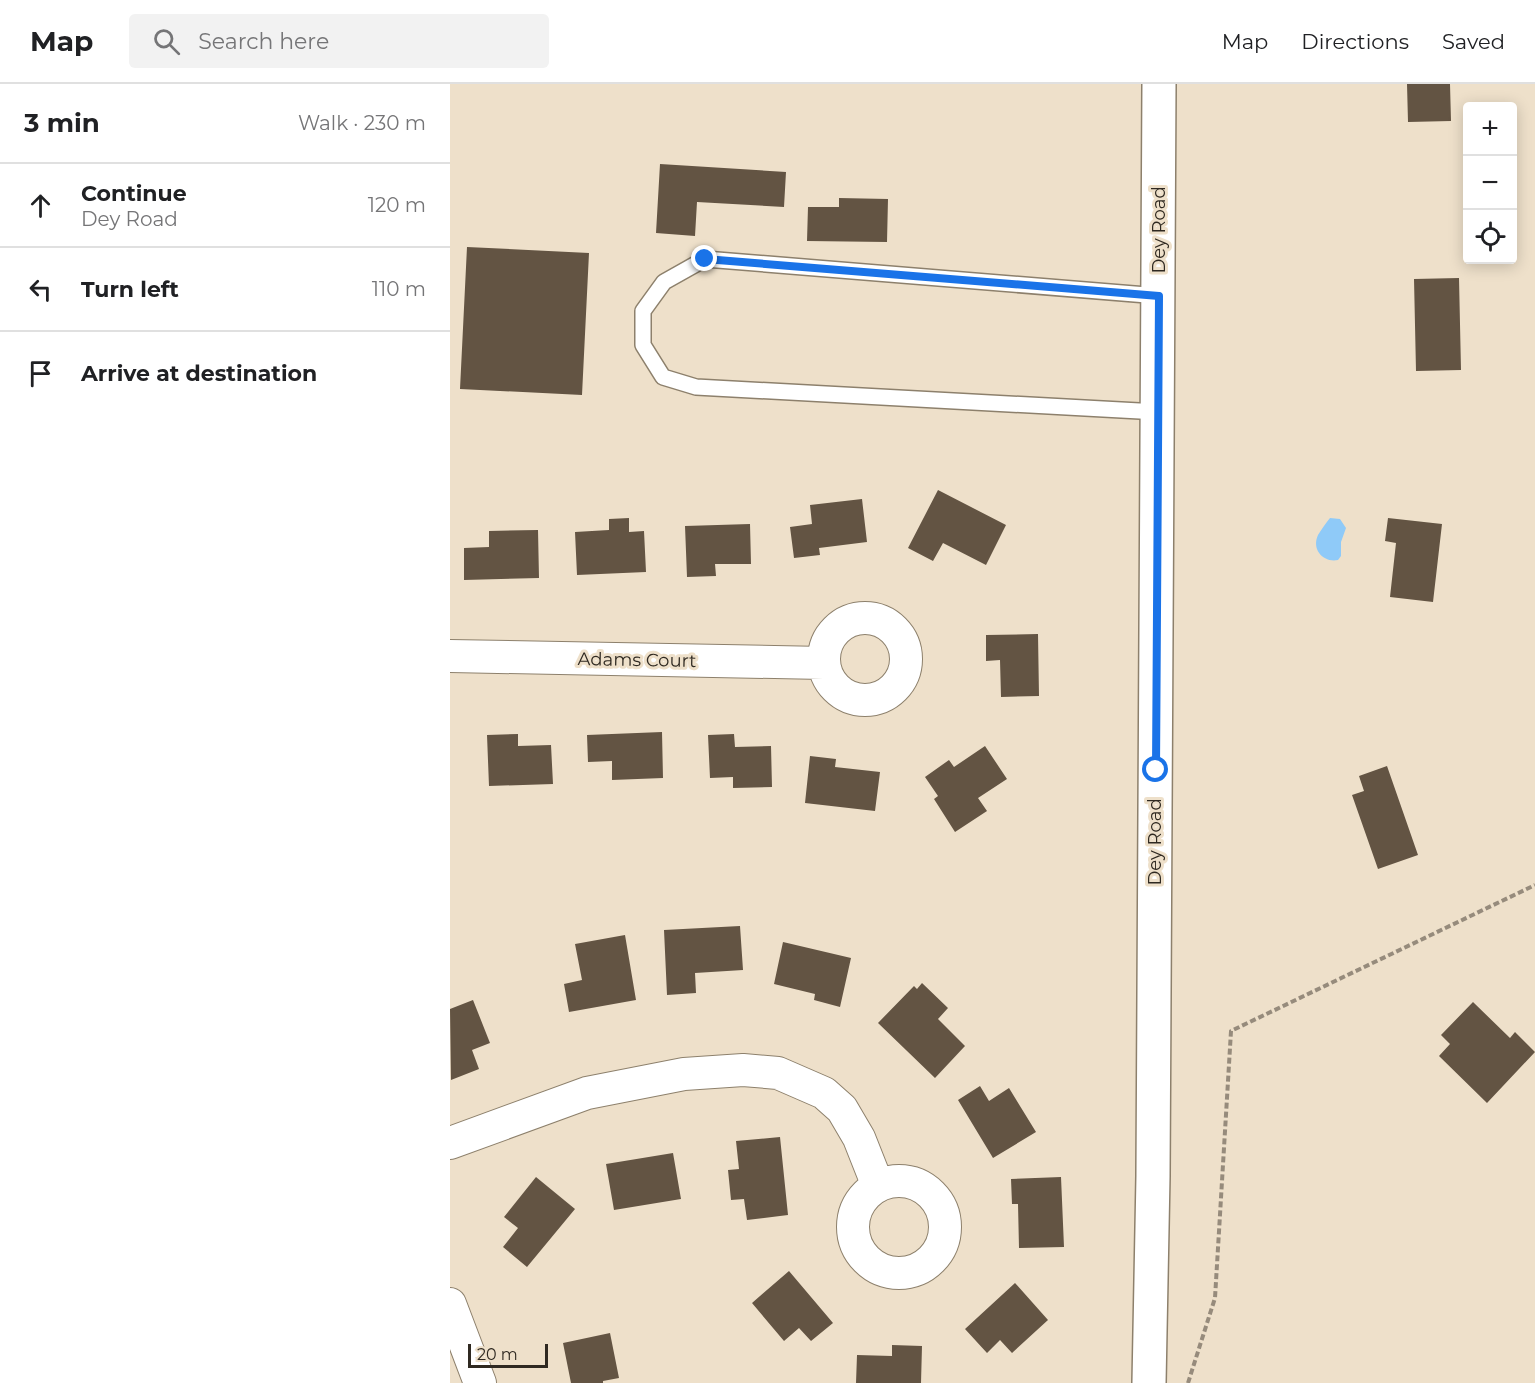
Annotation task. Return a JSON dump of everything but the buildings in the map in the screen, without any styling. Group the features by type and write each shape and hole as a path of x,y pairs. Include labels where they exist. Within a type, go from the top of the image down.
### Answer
{"main road":[{"name":"Dey Road","path":"1149,1383 1154,1164 1159,84"}],"street":[{"name":"Adams Court","path":"450,656 824,663"},
{"path":"450,1143 587,1093 684,1074 743,1070 767,1072 790,1077 824,1093 842,1109 859,1138 878,1186"},
{"path":"450,1304 480,1383"}],"lane":[{"path":"1158,412 696,387 663,377 643,345 643,311 664,282 705,259 1159,296"}],"path":[{"path":"1188,1383 1215,1298 1231,1031 1535,885"}],"water":[{"path":"1330,518 1340,519 1346,528 1341,542 1341,556 1338,560 1324,557 1316,546 1318,535"}],"route":[{"path":"705,259 1159,296 1156,770"}]}
